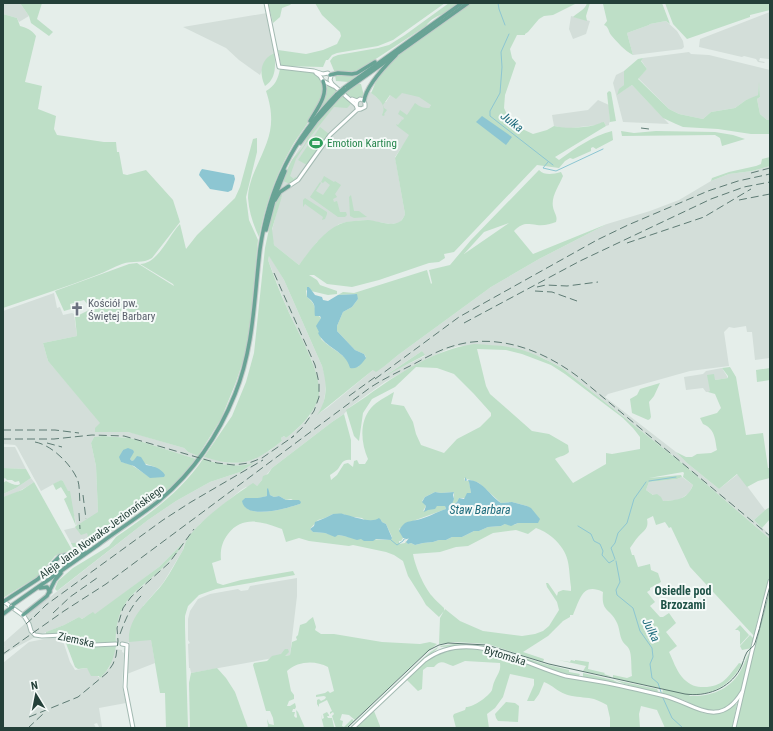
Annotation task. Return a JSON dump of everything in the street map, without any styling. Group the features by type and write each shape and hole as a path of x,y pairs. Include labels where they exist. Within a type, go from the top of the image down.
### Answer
{"main road":[{"name":"Aleja Jana Nowaka-Jeziorańskiego","path":"11,607 40,588 149,508 175,486 203,453 216,434 228,411 242,376 250,344 265,219 278,179 294,148 317,116 346,88 462,3"},
{"name":"Aleja Jana Nowaka-Jeziorańskiego","path":"403,46 468,3"},
{"path":"330,75 338,73 357,73 403,46"},
{"path":"364,101 377,76 403,46"},
{"path":"294,148 323,97 325,87 324,81"},
{"name":"Aleja Jana Nowaka-Jeziorańskiego","path":"3,613 139,519 170,494 188,476 205,454 225,421 237,396 250,355 263,243 272,204 280,182 296,148 338,95"},
{"path":"272,204 280,192 289,186"},
{"path":"3,602 38,579 59,557 78,554 92,549"},
{"path":"23,615 50,592 55,580 69,562 65,555"},
{"path":"40,588 47,587 50,592"}],"street":[{"path":"266,3 279,67 323,74 328,73 330,75 330,80 336,88"},
{"path":"311,71 356,103 356,107 360,109"},
{"path":"323,74 324,81"},
{"path":"324,81 330,80"},
{"path":"289,186 298,180 330,135 357,110 365,107 364,101 360,99 356,103"},
{"path":"734,728 755,637 770,581"},
{"path":"3,602 23,615"},
{"name":"Ziemska","path":"23,615 29,624 31,632 35,635 63,635 94,645 116,644"},
{"path":"122,644 127,645 125,688 133,728"},
{"name":"Bytomska","path":"353,728 425,660 435,653 454,647 489,649 564,675 665,696 703,711 717,712 725,710 732,705 742,692"}],"shaded area":[{"path":"3,3 20,3 29,16 19,22 17,18 3,14"},
{"path":"770,12 770,62 769,59 760,58 759,61 765,62 758,62 756,59 699,47 700,39"},
{"path":"267,13 274,53 260,75 239,60 226,48 183,27"},
{"path":"571,16 590,21 586,34 573,39 569,29"},
{"path":"666,21 677,31 683,41 684,47 682,49 633,55 627,33 650,24"},
{"path":"689,52 691,54 709,55 770,70 770,120 767,120 760,114 757,99 760,97 759,84 758,95 746,100 735,108 711,112 703,119 679,114 669,109 638,78 647,69 641,60 643,58"},
{"path":"624,71 624,85 621,92 632,85 669,124 623,122 613,83 616,75"},
{"path":"369,91 382,102 386,102 393,91 428,97 431,105 395,157 405,214 404,217 399,223 391,224 364,220 339,224 317,242 299,265 274,245 271,234 282,196 279,190 282,181 290,163 309,133 341,97 346,93 350,96 363,97"},
{"path":"598,100 609,105 609,125 606,126 604,122 597,125 571,128 554,126 552,115 588,110"},
{"path":"770,166 770,358 755,360 752,332 747,332 746,326 734,328 729,327 724,332 729,366 690,371 608,394 605,397 676,452 719,489 738,474 765,510 754,520 770,535 770,539 683,464 562,368 543,358 509,347 459,346 446,350 423,361 385,382 350,407 344,414 272,468 257,486 246,487 241,490 200,524 184,545 183,550 163,583 143,606 155,663 127,674 129,642 116,643 117,622 122,608 130,597 165,566 183,543 159,567 95,615 82,619 79,617 39,635 3,656 3,648 5,646 3,647 3,643 28,621 27,615 148,520 176,501 210,482 240,472 252,464 229,466 203,459 204,457 230,463 254,459 269,451 282,441 281,438 284,436 286,438 310,416 313,363 287,308 268,260 269,255 284,280 322,366 326,379 325,394 323,406 318,414 373,370 386,365 491,287 539,259 607,224 650,211 679,200 711,181 729,174 752,171","holes":["422,351 425,356 389,373"]},
{"path":"54,293 57,308 60,307 63,315 74,314 77,336 43,343 48,361 101,423 95,432 123,431 133,433 184,448 188,452 198,456 196,459 130,438 112,436 94,437 91,443 96,466 98,512 94,535 75,550 64,530 77,527 68,492 63,481 61,480 41,491 17,447 15,445 3,444 3,311"},
{"path":"722,368 728,378 715,380 710,392 706,392 703,388 686,390 684,377 703,374 706,371"},
{"path":"3,447 15,447 26,469 3,468"},
{"path":"682,477 693,485 689,493 679,500 662,501 646,490 649,482 677,479"},
{"path":"31,478 34,482 16,493 3,497 3,494 16,488"},
{"path":"297,578 297,596 290,655 191,673 189,668 188,644 190,643 188,640 188,619 190,611 198,599 210,594 238,589 241,591 248,590 250,586"},
{"path":"59,636 75,670 87,668 100,678 109,668 115,649 122,650 124,653 122,686 126,703 99,708 102,727 99,727 97,723 94,724 96,728 3,728 3,663 29,642"}],"green space":[{"path":"20,3 42,3 37,19 53,32 49,36 31,23 29,16"},
{"path":"268,3 292,3 282,8 280,17 273,23"},
{"path":"315,3 445,3 393,40 378,46 337,53 326,60 323,67 281,66 278,50 306,54 323,50 337,44 341,36 340,32 322,15"},
{"path":"449,3 459,3 356,72 335,73 330,61 333,57 389,45"},
{"path":"470,3 577,3 553,15 544,16 539,19 525,35 517,35 510,49 512,58 516,63 505,95 504,108 510,121 514,125 533,134 547,130 554,126 564,128 580,127 604,122 606,126 555,157 559,160 584,143 605,133 612,131 613,140 596,149 593,147 591,148 591,151 573,159 570,158 559,168 537,165 454,252 444,254 445,258 439,262 429,263 379,280 352,287 327,284 314,275 309,275 317,280 320,285 337,291 337,294 328,295 311,291 309,287 306,291 307,297 314,306 315,313 321,318 319,322 321,339 326,344 343,356 350,364 358,367 366,357 364,354 355,350 337,331 337,326 343,312 352,307 358,299 355,294 338,295 343,292 354,293 427,270 431,284 429,270 450,265 471,240 539,170 546,174 561,172 563,176 553,199 556,222 542,225 525,224 514,231 533,254 607,224 539,259 491,287 386,365 376,372 373,370 317,415 321,409 326,391 322,366 284,280 269,256 268,260 282,296 314,366 319,389 318,399 309,416 300,426 286,438 284,436 281,438 282,441 263,455 246,462 237,463 204,457 232,416 246,382 254,353 265,248 273,210 281,193 282,196 272,229 274,245 299,265 320,239 339,225 346,222 365,220 394,224 399,222 405,214 395,158 409,135 397,126 396,124 398,125 402,120 401,119 403,120 404,118 398,114 400,110 407,115 415,103 425,108 429,108 431,105 419,97 402,93 396,99 390,95 383,105 371,93 379,76 398,55 421,36","holes":["509,223 464,254 484,232"]},
{"path":"587,3 590,3 586,16 587,21 573,17 583,9"},
{"path":"600,3 662,3 670,24 666,21 650,24 627,33 633,55 618,43 604,25 607,21 603,4"},
{"path":"665,3 770,3 770,10 750,15 750,17 687,39 673,24"},
{"path":"3,14 17,18 20,26 33,32 36,36 25,82 42,86 38,109 56,116 54,129 57,135 104,142 116,142 123,174 127,175 146,170 173,200 180,222 149,260 122,264 100,274 3,308"},
{"path":"274,53 275,62 273,76 269,83 265,86 262,76 263,63"},
{"path":"643,58 641,61 647,69 638,79 669,109 679,114 703,119 711,112 735,108 746,100 758,95 759,82 760,97 757,99 760,114 767,120 770,120 770,134 751,134 718,129 683,127 663,118 632,85 617,95 619,89 624,85 624,71 638,59"},
{"path":"280,69 315,73 322,82 323,89 318,106 294,143 275,181 267,203 259,237 250,213 248,198 249,186 265,148 270,131 271,113 266,91 276,82"},
{"path":"364,70 349,82 336,81 335,75"},
{"path":"357,83 361,84 364,96 363,98 355,99 345,93"},
{"path":"329,85 338,91 316,115 325,97 326,87"},
{"path":"609,91 611,92 616,121 610,122 607,93"},
{"path":"343,95 351,102 350,105 347,108 334,107 311,136 296,159 290,176 294,179 295,177 297,178 302,171 301,170 303,171 297,179 290,184 283,181 291,162 305,143 307,135"},
{"path":"384,108 387,110 384,114 385,115 382,115"},
{"name":"Emotion Karting","path":"320,127 329,134 307,165 298,160"},
{"path":"621,131 634,133 656,131 715,132 745,139 722,146 720,138 715,135 622,136"},
{"path":"257,138 257,152 246,197 249,220 258,240 247,349 221,419 198,456 188,452 184,448 128,432 95,432 95,428 100,423 48,361 43,343 77,336 75,317 91,309 84,300 70,304 71,309 64,311 55,291 129,264 137,263 174,286 140,264 146,263 158,254 180,224 186,249 197,235 235,198 240,187 253,139"},
{"path":"770,157 770,166 752,171 729,174 711,181 712,178 729,172 761,164 762,159"},
{"path":"324,176 341,185 335,194 337,197 333,199 334,202 337,201 340,212 346,212 347,215 345,217 338,217 310,197 320,182 321,183 316,191 323,195 330,185 325,181 323,183 321,182"},
{"path":"351,195 354,211 359,211 367,217 354,218 350,216 349,197"},
{"path":"305,198 327,212 325,219 322,220 323,217 305,204 303,207 303,200"},
{"path":"474,344 516,348 536,355 562,368 683,464 770,539 770,579 767,585 754,636 690,567 671,527 669,528 665,522 656,525 653,516 647,519 647,527 630,548 638,567 650,564 651,570 658,573 661,582 650,588 647,592 655,602 650,606 660,617 663,617 669,613 676,623 666,632 677,646 669,652 678,671 684,679 696,686 714,686 723,681 739,663 742,664 733,677 721,687 707,693 691,694 689,696 713,693 727,686 738,675 751,651 739,694 730,704 719,710 700,708 686,701 662,694 663,689 613,678 613,675 627,678 632,676 631,654 622,640 616,621 604,607 603,592 590,589 586,591 580,598 573,615 570,615 570,617 563,621 548,636 523,652 544,659 543,662 488,644 455,642 439,644 440,618 444,611 439,617 426,605 408,576 403,561 394,555 353,545 349,546 309,541 299,538 286,542 282,529 265,523 246,522 233,528 228,534 222,546 221,560 212,563 217,583 223,585 241,580 293,571 295,575 216,589 199,595 188,606 185,616 185,627 188,728 166,728 165,693 160,693 151,640 129,642 129,633 136,616 164,582 183,550 189,536 196,528 215,510 245,488 253,483 257,486 262,480 263,476 268,474 272,468 344,414 351,440 351,460 346,460 343,462 338,469 330,475 331,480 337,475 344,464 348,463 353,467 354,461 357,460 359,464 365,464 368,459 362,433 364,420 373,406 394,392 391,404 404,406 413,422 421,445 444,453 457,439 480,427 491,416 491,413 454,374 437,368 416,367 395,387 372,399 363,413 359,441 354,436 346,410 391,379 431,357 445,351","holes":["477,349 506,350 522,354 551,365 623,418 640,437 640,449 612,454 606,453 606,464 573,483 555,459 569,452 568,445 549,434 532,431 490,394 486,386","683,472 683,477 693,485 691,490 685,496 663,501 657,494 653,495 646,490 649,482 677,479 682,477 681,475 649,478","464,478 479,483 501,503 512,502 527,506 538,517 527,523 518,523 514,525 505,524 501,526 488,527 479,531 474,531 462,537 452,537 446,540 415,545 411,543 408,544 406,541 405,543 399,544 399,541 403,538 399,529 413,521 446,509 445,506 437,506 423,511 426,506 422,501 425,497 435,492 454,492 454,499 451,504 453,506 459,498 465,498 471,493 469,481 465,481","267,489 270,495 274,497 279,496 286,500 291,499 300,504 268,512 259,512 246,507 243,501 245,498 259,498 267,496","333,514 344,514 346,516 362,518 366,521 381,520 386,524 392,537 391,540 359,539 313,532 310,529 318,520","536,528 552,537 566,554 569,566 571,591 563,590 558,592 557,596 548,583 546,583 557,602 559,610 549,626 543,631 522,636 483,631 460,621 445,609 444,611 444,608 433,598 423,582 413,554 440,552 456,547 468,546 493,533 516,530 528,534"]},
{"path":"422,351 425,355 385,376"},
{"path":"730,367 736,377 746,435 763,433 768,468 770,468 770,478 758,481 747,487 737,474 719,489 676,452 686,457 692,457 697,454 711,453 717,450 715,438 712,432 703,424 700,418 717,413 721,408 715,394 708,392 710,391 707,375 714,374 715,380 728,378 722,368"},
{"path":"770,368 770,380 757,382 756,370"},
{"path":"660,383 654,396 649,402 650,419 648,420 632,413 630,399 637,395 640,389"},
{"path":"103,436 130,438 196,459 173,486 151,504 82,551 75,551 71,543 81,542 88,536 87,533 81,535 75,527 98,512 96,466 91,443 94,437","holes":["123,450 131,455 130,459 132,461 134,460 155,467 148,476 130,464 121,462 120,457"]},
{"path":"203,459 228,465 254,463 240,472 210,482 176,501 148,520 57,591 55,589 58,581 73,568 109,546 116,537 174,493"},
{"path":"3,468 26,469 31,478 16,488 3,494 3,483 6,481 15,485 20,484 19,481 15,482 5,478 3,479"},
{"path":"61,480 68,491 70,491 76,526 64,499 67,497 61,487 56,490 53,484"},
{"path":"34,482 72,550 69,553 62,553 55,556 37,577 3,598 3,497 22,490"},
{"path":"770,507 770,519 762,528 754,520"},
{"path":"183,543 174,556 132,595 126,603 120,614 116,643 97,643 64,633 46,634 46,632 79,617 82,619 93,612 95,614 159,567"},
{"path":"770,584 770,728 736,728 753,651"},
{"path":"313,617 316,627 315,630 321,634 334,634 382,642 420,644 430,642 437,644 421,657 355,720 349,715 342,714 340,720 343,721 342,726 344,727 352,719 354,721 346,728 336,728 332,716 334,714 333,712 330,714 332,711 327,700 319,704 319,707 317,704 317,700 319,699 321,701 326,697 316,697 316,695 328,691 330,693 334,691 328,667 318,663 301,663 296,665 287,671 294,699 289,701 287,706 295,703 296,707 292,712 295,712 294,716 296,718 296,710 298,712 305,728 267,728 267,719 269,724 274,725 273,718 270,711 266,711 253,665 254,663 267,661 272,656 281,654 285,649 288,649 289,652 285,656 290,655 292,642 297,640 296,637 298,635 300,625 306,623"},
{"path":"740,625 749,635 740,645 740,632 735,630"},
{"path":"750,635 754,639 752,648 742,650 740,646"},
{"path":"64,638 99,647 116,646 111,663 100,678 99,676 91,676 87,668 78,669 75,667"},
{"path":"454,644 487,646 513,655 486,647 440,646"},
{"path":"438,647 358,722 357,721 429,653"},
{"path":"450,649 487,651 559,675 604,683 668,698 703,713 712,714 722,712 737,704 732,728 665,728 657,710 641,706 639,714 640,728 610,728 610,718 607,705 592,698 565,694 544,682 534,701 527,701 534,685 534,679 510,674 503,697 495,708 487,714 489,728 456,728 453,716 454,714 465,710 466,707 469,707 485,698 492,690 500,670 500,663 465,661 453,666 441,662 434,667 427,667 423,670 422,689 418,691 406,679 431,657"},
{"path":"516,655 569,670 569,672 580,674 578,677 562,673 515,657"},
{"path":"558,660 570,662 571,660 575,660 589,662 588,669 605,673 604,674 611,677 583,671 586,666"},
{"path":"217,668 235,692 248,728 190,728 189,683 191,673"},
{"path":"583,673 613,680 621,684 583,677"},
{"path":"615,680 657,689 658,691 657,693"},
{"path":"506,702 515,703 519,706 518,722 498,721 496,718 495,714"},
{"path":"374,711 380,728 355,728"},
{"path":"327,712 329,715 327,716 328,718 332,718 333,728 324,728 321,715 322,719 324,718 323,714"}],"water":[{"path":"482,116 512,137 506,145 476,122"},
{"path":"202,169 234,175 235,179 232,190 228,192 210,189 199,175"},
{"path":"307,287 309,287 315,295 328,301 338,295 357,294 358,299 352,307 343,312 337,326 337,331 355,350 364,354 366,358 358,367 350,368 344,357 321,338 316,326 321,318 320,316 315,316 314,304 307,297"},
{"path":"128,448 134,452 130,459 132,461 137,456 141,457 146,465 159,469 165,475 164,477 150,478 134,466 121,462 119,457 123,450"},
{"name":"Staw Barbara","path":"468,480 477,482 501,503 512,502 531,508 540,519 538,523 518,523 511,526 505,524 474,531 462,537 452,537 446,540 415,545 411,543 408,544 406,542 409,538 403,538 399,531 405,523 424,518 446,509 445,506 437,506 435,509 424,512 426,506 422,502 425,497 435,492 454,492 453,505 459,498 464,499 467,493 471,493"},
{"path":"268,488 270,495 274,497 279,496 286,500 299,500 301,502 300,504 294,506 268,512 259,512 245,507 242,501 245,498 267,496"},
{"path":"333,514 342,514 366,520 376,520 379,518 386,524 392,538 391,540 376,539 373,541 364,541 361,539 357,540 338,535 335,537 325,533 313,532 310,529 314,526 315,522"}],"waterway":[{"path":"498,3 505,25"},
{"name":"Julka","path":"509,34 501,52 502,67 500,93 490,111 490,116 553,165"},
{"path":"548,162 543,168 556,171 603,149"},
{"name":"Julka","path":"649,481 676,477"},
{"name":"Julka","path":"615,559 611,548 615,543 618,533 627,523 634,499 646,482"},
{"path":"578,526 591,534 594,541 600,544 603,551 602,555 609,563 614,560"},
{"path":"391,540 397,545 404,539 409,538"},
{"name":"Julka","path":"616,561 620,582 616,590 617,595 633,608 640,631 652,648 653,657 650,664 652,678 658,683 672,718 683,728"}],"tram line":[{"path":"347,728 429,650 439,645 448,643 487,645 549,664 685,694 693,695 709,693 730,682 741,667 747,652 753,647 770,586"}],"railway":[{"path":"641,128 649,129"},
{"path":"751,173 770,168"},
{"path":"375,379 459,317 597,240 628,225 708,191 738,181 770,174"},
{"path":"464,323 580,261 711,199 744,187 770,182"},
{"path":"627,243 704,217 751,189"},
{"path":"739,200 770,194"},
{"path":"274,273 315,365 319,383 319,397 314,411 302,428 291,438"},
{"path":"537,287 546,285 567,286 598,282"},
{"path":"535,291 552,292 577,301"},
{"path":"3,654 64,611 106,584 371,387 438,352 453,346 470,342 487,341 520,347 552,360 567,369 770,536"},
{"path":"349,396 378,375"},
{"path":"3,430 55,430 79,433"},
{"path":"3,439 54,439 92,435 124,436 217,463 234,465 249,463 262,458 294,436"},
{"path":"35,442 48,447 66,462 78,481 80,503"},
{"path":"47,443 62,447"},
{"path":"34,617 46,605 163,520 263,460"},
{"path":"83,495 86,519"},
{"path":"79,513 80,529"},
{"path":"29,717 78,697 107,673 116,656 118,641 117,628 123,608 131,597 169,563 194,529"},
{"path":"53,613 70,597 97,578"},
{"path":"120,634 132,607 144,593"},
{"path":"26,624 38,613"},
{"path":"28,728 43,714"}],"place":[{"name":"Emotion Karting","path":"316,143"},
{"name":"Kościół pw. Świętej Barbary","path":"77,309"}],"district":[{"name":"Osiedle pod Brzozami","path":"683,598"}]}
